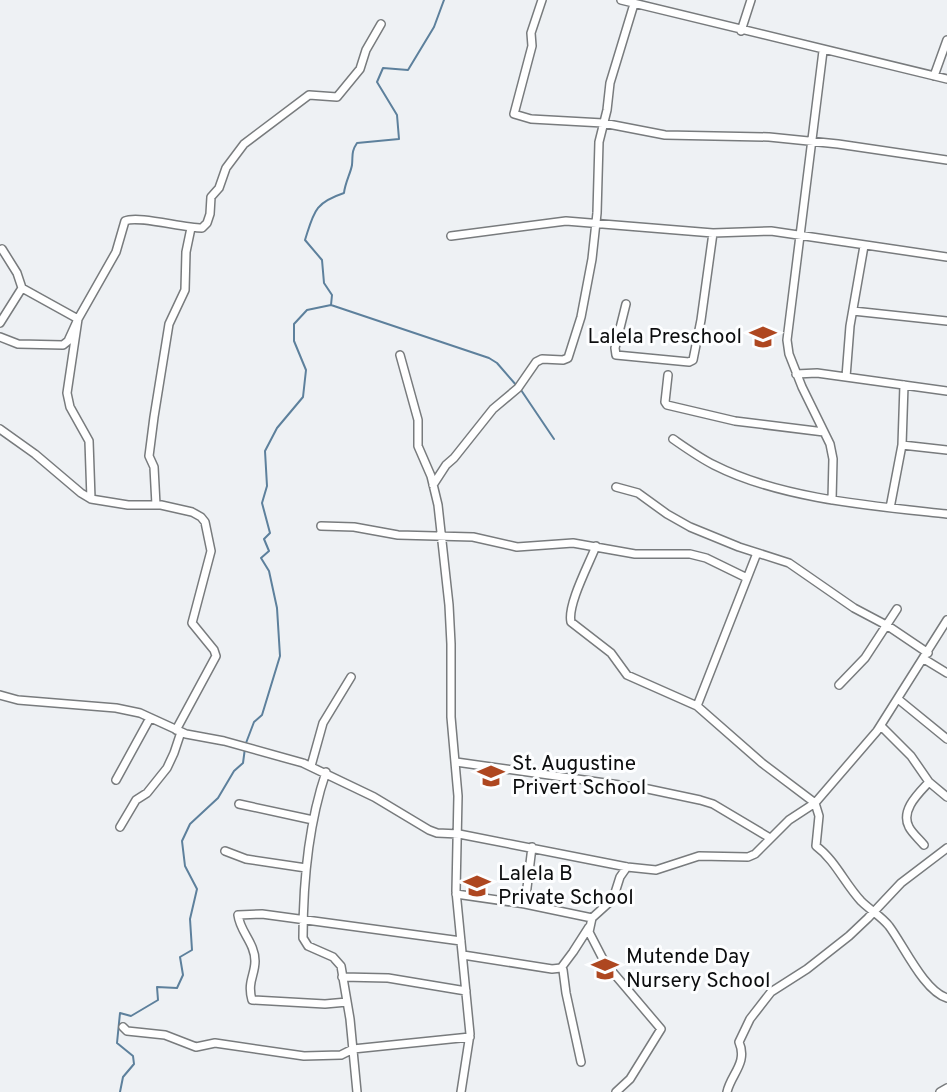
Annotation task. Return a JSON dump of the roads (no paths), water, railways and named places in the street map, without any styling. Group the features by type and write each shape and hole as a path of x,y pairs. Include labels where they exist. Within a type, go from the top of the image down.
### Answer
{"street":[{"path":"542,0 531,33 532,46 514,114 531,119 603,123 674,135 769,137 838,144 947,160"},
{"path":"621,0 634,4 650,3 741,31 823,51 862,57 947,79"},
{"path":"741,31 751,0"},
{"path":"433,485 446,465 493,409 518,387 536,362 542,359 568,358 588,286 597,224 597,168 611,75 634,4"},
{"path":"0,337 21,344 63,345 68,341 116,252 125,221 137,218 202,228 207,223 211,197 219,188 230,161 244,144 309,96 337,97 360,69 366,50 381,24"},
{"path":"934,76 947,40"},
{"path":"823,51 787,340 796,374 831,443 832,500"},
{"path":"451,236 566,221 713,233 771,230 947,257"},
{"path":"156,505 154,467 149,456 169,324 185,289 186,252 191,228"},
{"path":"626,304 615,348 616,355 689,362 693,360 713,233"},
{"path":"846,377 864,246"},
{"path":"2,249 23,288 78,319"},
{"path":"0,323 23,288"},
{"path":"853,311 947,321"},
{"path":"78,319 68,401 89,441 91,499"},
{"path":"400,355 418,420 418,446 433,485 442,537 452,644 451,717 459,834 456,894 470,1037 461,1092"},
{"path":"796,374 846,377 947,391"},
{"path":"668,375 667,405 735,421 824,432"},
{"path":"890,508 902,445 904,385"},
{"path":"0,429 91,499 128,505 156,505 192,512 205,522 211,551 192,623 216,656 178,731 174,753 167,768 147,793 136,800 120,827"},
{"path":"673,439 715,466 743,477 832,500 947,514"},
{"path":"902,445 947,450"},
{"path":"617,487 638,494 690,527 789,563 854,608 888,626 947,673"},
{"path":"321,526 347,526 398,536 487,539 517,547 573,543 635,554 683,554 698,556 747,579"},
{"path":"596,546 574,601 571,622 611,653 626,675 697,706 746,751 815,803 819,816 816,845 863,903 888,925 933,990 947,998"},
{"path":"697,706 757,553"},
{"path":"839,685 865,658 897,609"},
{"path":"0,695 32,702 116,708 150,718 178,731 311,766 437,833 459,834 656,870 699,856 748,857 755,854 789,820 815,803 881,726 947,620"},
{"path":"311,766 323,723 351,677"},
{"path":"898,699 947,739"},
{"path":"116,780 150,718"},
{"path":"881,726 911,756 929,782 947,797"},
{"path":"456,762 648,789 700,800 713,804 770,838"},
{"path":"326,772 313,820 306,868 303,920 305,942 338,961 347,1002 357,1092"},
{"path":"924,845 908,826 907,820 911,802 929,782"},
{"path":"239,804 313,820"},
{"path":"525,904 532,847"},
{"path":"727,1092 741,1063 742,1049 739,1042 766,997 849,936 901,883 947,848"},
{"path":"225,851 246,859 306,868"},
{"path":"463,955 552,969 561,968 589,927 592,918 613,899 620,877 628,867"},
{"path":"456,894 525,904 592,918"},
{"path":"347,1002 325,1004 252,1000 251,977 256,962 251,942 240,926 238,915 262,914 461,941"},
{"path":"589,927 592,939 605,963 662,1029 630,1079 616,1092"},
{"path":"561,968 581,1062"},
{"path":"342,977 388,978 466,991"},
{"path":"123,1027 127,1031 165,1035 196,1047 215,1042 304,1056 341,1055 353,1049 470,1037"},
{"path":"940,1092 947,1088"}],"waterway":[{"path":"246,743 254,722 262,715 280,656 277,608 269,571 261,558 269,551 264,539 270,533 262,503 267,486 265,451 277,428 303,397 306,370 294,341 294,324 307,310 331,305 332,295 324,283 322,260 305,240 321,205 344,193 357,143 399,139 397,115 377,82 383,68 408,70 434,27 444,0"},
{"path":"331,305 489,358 497,363 517,386"},
{"path":"521,390 554,439"},
{"path":"120,1092 123,1077 134,1064 133,1056 117,1043 120,1013 131,1016 158,1000 157,987 177,988 183,975 180,957 192,950 190,919 197,889 185,866 182,841 190,824 218,798 234,771 243,763 245,748"}],"place":[{"name":"Lalela Preschool","path":"763,337"},
{"name":"St. Augustine Privert School","path":"491,776"},
{"name":"Lalela B Private School","path":"477,886"},
{"name":"Mutende Day Nursery School","path":"605,969"}]}
